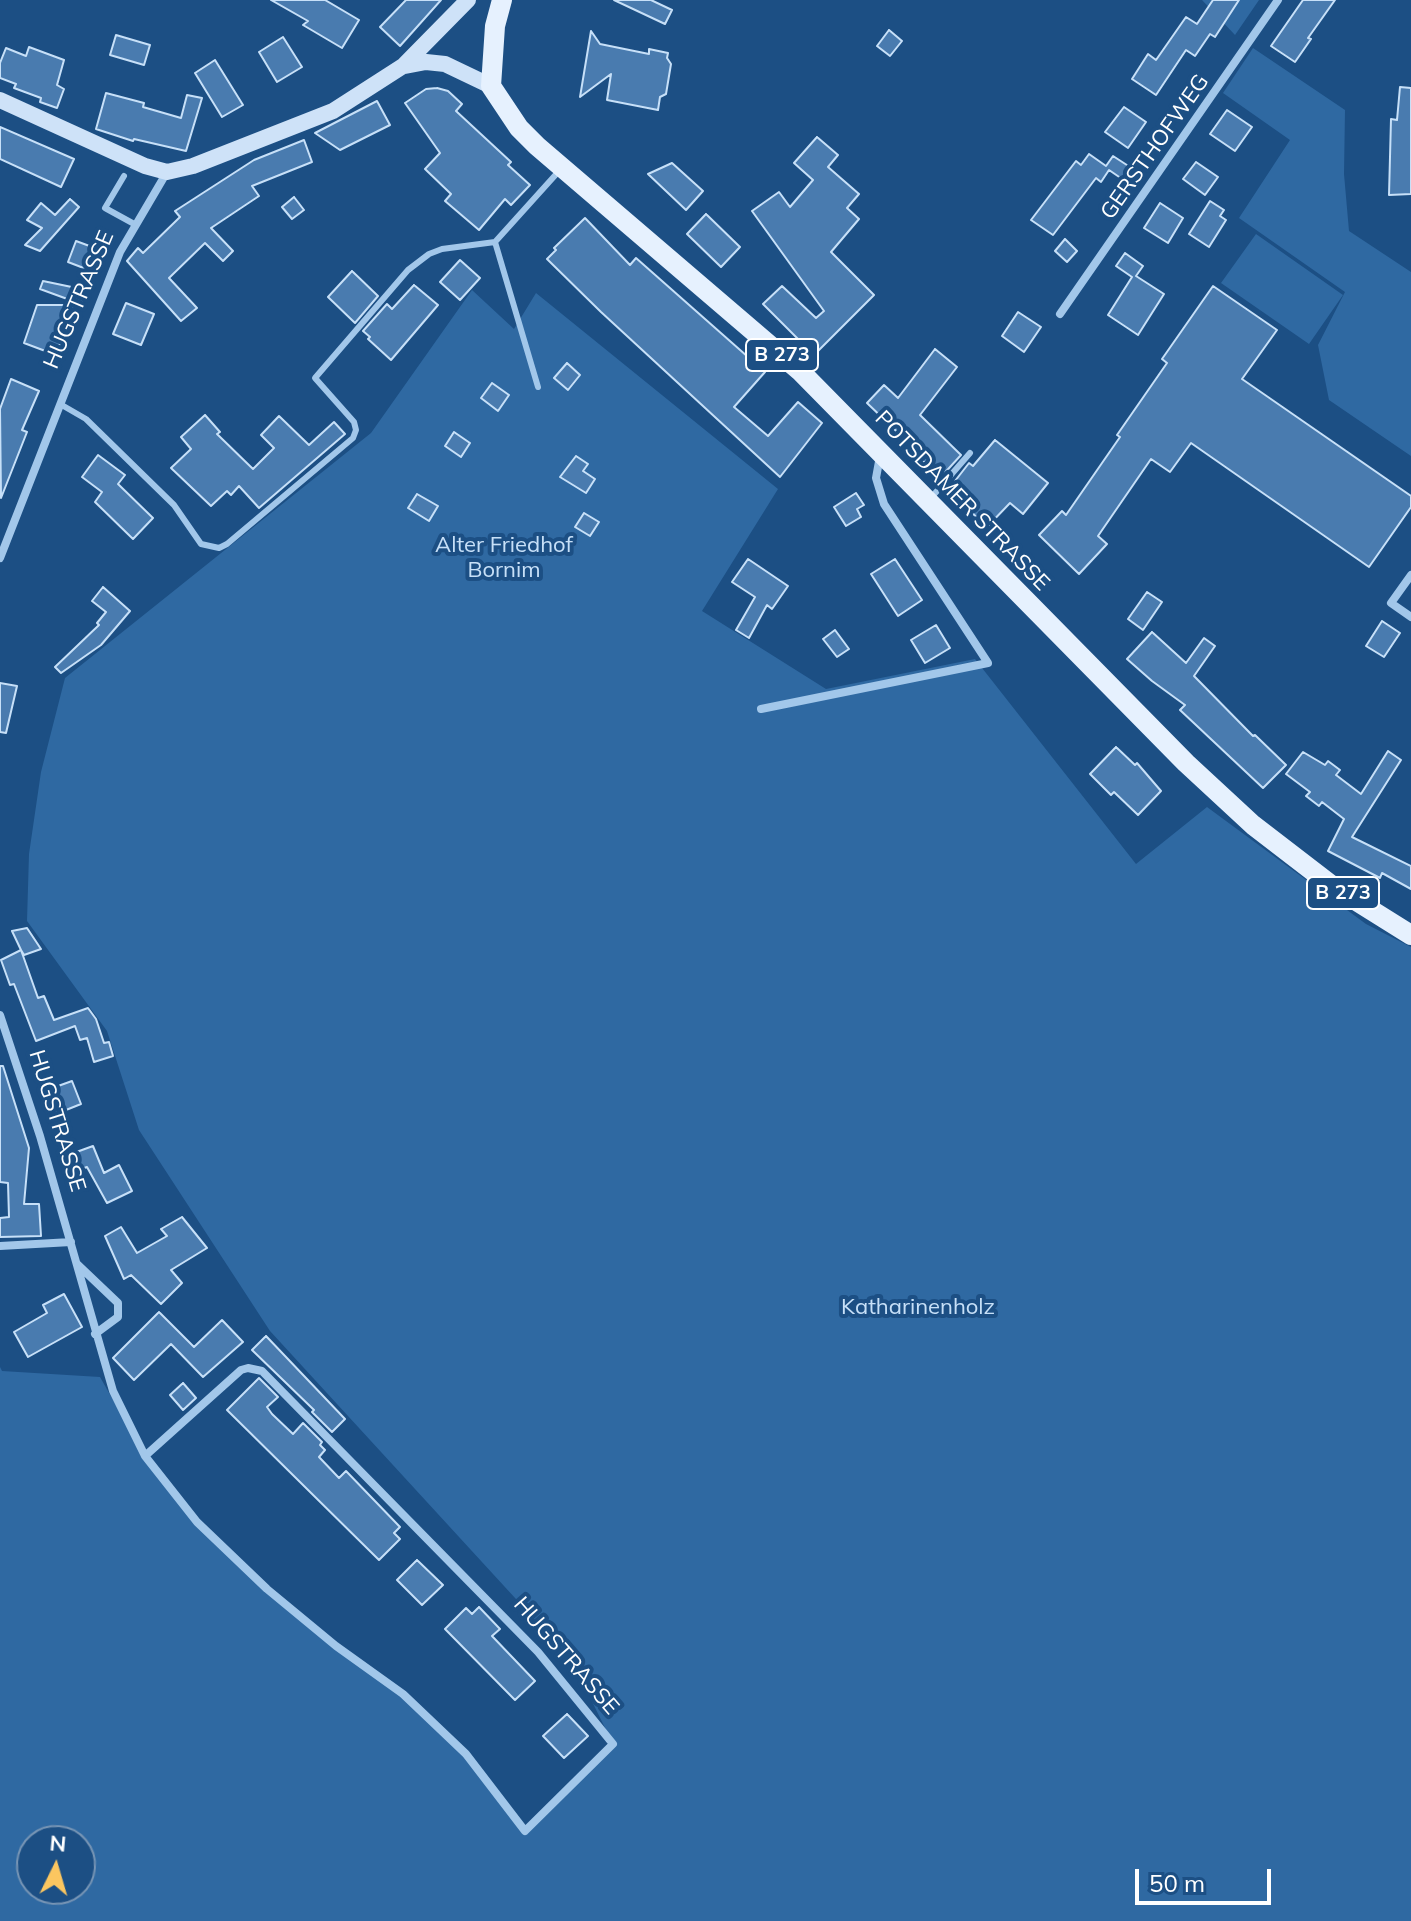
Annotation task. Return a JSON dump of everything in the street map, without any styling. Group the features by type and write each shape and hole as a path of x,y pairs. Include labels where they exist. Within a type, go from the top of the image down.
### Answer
{"main road":[{"path":"0,100 145,166 167,172 193,166 333,111 403,66 468,0"},
{"path":"403,66 426,62 445,64 491,86 495,26 502,0"},
{"name":"POTSDAMER STRASSE","path":"491,86 519,128 801,372 1186,763 1253,825 1331,885 1411,935"}],"street":[{"name":"GERSTHOFWEG","path":"1060,314 1278,0"},
{"name":"HUGSTRASSE","path":"0,558 120,252 167,172"},
{"path":"761,709 988,663 884,504 876,478 881,451"},
{"path":"1411,575 1391,603 1411,617"},
{"name":"HUGSTRASSE","path":"0,1015 40,1136 113,1391 145,1456 197,1522 267,1589 336,1646 403,1694 466,1754 525,1831 613,1744 538,1652 262,1371 241,1370 145,1456"},
{"path":"0,1246 71,1242"},
{"path":"76,1264 118,1303 118,1317 95,1334"}],"lane":[{"path":"60,404 86,419 174,505 201,544 219,548 353,438 356,430 354,422 315,378 408,270 429,254 442,249 495,242 563,168"},
{"path":"124,176 105,208 136,225"},
{"path":"495,242 538,387"},
{"path":"928,500 970,453"}],"green space":[{"path":"1202,0 1259,0 1235,35"},
{"path":"1253,48 1345,110 1344,174 1349,231 1411,272 1411,456 1329,400 1318,345 1345,292 1239,218 1290,140 1223,93"},
{"path":"1256,234 1343,295 1309,344 1221,283"},
{"name":"Katharinenholz","path":"472,290 514,329 536,293 778,489 702,611 826,689 975,659 1136,864 1207,807 1366,924 1411,947 1411,1921 0,1921 0,1367 2,1371 100,1377 145,1456 197,1522 267,1589 403,1694 466,1754 525,1831 613,1744 571,1659 270,1331 139,1130 107,1031 27,921 29,854 41,772 65,678 371,433"}],"building":[{"path":"271,0 325,0 359,20 342,48 303,25 308,21"},
{"path":"406,0 441,0 400,46 380,27"},
{"path":"614,0 651,0 672,10 665,24"},
{"path":"1213,0 1239,0 1215,37 1210,34 1195,56 1186,50 1156,95 1132,79 1148,54 1156,60 1186,17 1197,24"},
{"path":"1303,0 1335,0 1295,62 1271,46"},
{"path":"889,30 902,41 890,56 877,46"},
{"path":"591,31 600,44 649,54 649,49 668,53 671,64 666,94 660,97 658,110 607,100 611,74 580,97"},
{"path":"116,35 150,45 144,65 110,55"},
{"path":"283,37 302,67 277,82 259,52"},
{"path":"29,47 64,60 57,85 64,89 57,108 40,102 41,98 14,88 16,84 0,78 0,63 6,48 26,56"},
{"path":"215,60 243,105 222,117 195,73"},
{"path":"1400,87 1411,88 1411,194 1389,195 1391,119 1397,120"},
{"path":"426,89 448,91 462,104 456,111 511,162 508,165 530,185 511,205 505,199 479,230 445,201 451,194 425,169 440,153 405,103"},
{"path":"106,93 144,103 143,107 181,118 187,95 202,98 186,151 133,141 96,129"},
{"path":"377,101 390,125 340,150 315,133"},
{"path":"1124,107 1146,122 1128,148 1105,132"},
{"path":"1227,110 1252,127 1235,151 1210,134"},
{"path":"0,127 74,159 61,187 0,159"},
{"path":"817,137 838,155 828,167 859,194 847,208 859,219 831,252 874,295 814,355 763,304 782,286 816,318 824,311 752,211 779,192 790,207 813,180 794,163"},
{"path":"304,140 312,162 252,186 259,196 211,228 233,251 223,261 205,243 169,278 197,308 181,321 127,261 138,248 143,253 180,217 175,211 254,160"},
{"path":"1089,154 1106,166 1113,156 1133,169 1125,181 1109,170 1101,182 1096,178 1053,235 1031,220 1076,161 1081,165"},
{"path":"1196,162 1218,177 1205,195 1183,179"},
{"path":"672,163 703,191 686,210 648,174"},
{"path":"294,197 304,210 292,219 282,207"},
{"path":"70,199 79,207 40,251 25,245 42,228 27,220 41,203 55,215"},
{"path":"1210,201 1224,210 1220,216 1226,220 1209,247 1189,234"},
{"path":"1160,203 1183,218 1168,243 1144,228"},
{"path":"706,214 740,247 721,267 687,234"},
{"path":"585,218 630,265 636,258 765,372 734,407 768,436 798,402 822,423 780,477 547,259"},
{"path":"1065,239 1077,251 1067,262 1055,251"},
{"path":"76,241 103,251 94,272 68,262"},
{"path":"1125,253 1143,266 1136,276 1164,294 1138,335 1108,315 1132,277 1116,266"},
{"path":"460,260 480,278 460,300 440,282"},
{"path":"352,271 378,296 355,323 328,297"},
{"path":"43,281 86,290 81,304 40,289"},
{"path":"414,285 438,305 391,360 363,331 387,304 392,309"},
{"path":"1213,286 1277,330 1242,379 1411,496 1411,507 1369,567 1191,443 1170,472 1151,459 1098,536 1107,544 1079,574 1039,535 1062,511 1066,515 1167,363 1162,359"},
{"path":"126,303 154,314 141,345 113,334"},
{"path":"37,305 81,305 73,328 66,325 56,355 24,343"},
{"path":"1018,312 1041,327 1024,352 1002,336"},
{"path":"935,349 957,367 920,415 961,455 940,478 867,403 884,385 898,398"},
{"path":"567,363 580,375 568,390 554,378"},
{"path":"11,379 39,391 22,430 27,432 1,498 0,409"},
{"path":"492,383 509,395 498,411 481,398"},
{"path":"205,415 220,432 217,434 253,469 274,448 261,435 279,416 309,445 334,422 345,434 259,508 239,486 231,495 227,491 211,506 171,468 191,449 181,437"},
{"path":"454,432 470,443 461,457 445,446"},
{"path":"995,440 1048,483 1023,514 1010,503 987,527 948,490 969,463 973,466"},
{"path":"98,455 125,475 118,484 153,518 133,539 95,502 102,492 82,477"},
{"path":"576,456 588,464 583,471 595,479 586,493 560,477"},
{"path":"856,493 864,505 857,509 861,517 846,526 834,507"},
{"path":"417,494 438,506 429,521 408,508"},
{"path":"584,513 599,522 590,536 575,527"},
{"path":"748,559 788,586 772,609 767,605 749,638 736,630 755,597 732,582"},
{"path":"895,559 922,600 898,616 871,574"},
{"path":"103,587 130,611 101,645 61,673 55,667 99,625 97,623 106,612 92,601"},
{"path":"1147,592 1162,602 1143,630 1128,619"},
{"path":"1382,621 1400,633 1384,657 1366,646"},
{"path":"936,625 950,648 925,663 911,640"},
{"path":"835,630 849,649 837,657 823,639"},
{"path":"1152,632 1186,663 1204,638 1215,646 1194,676 1286,765 1263,788 1180,710 1185,705 1127,659"},
{"path":"0,683 17,686 6,733 0,732"},
{"path":"1116,747 1135,765 1137,763 1161,791 1138,815 1090,774"},
{"path":"1388,751 1401,760 1352,837 1411,866 1411,889 1382,873 1380,878 1328,851 1344,819 1322,802 1319,806 1306,796 1310,792 1286,774 1303,752 1325,765 1328,761 1340,770 1336,775 1361,794"},
{"path":"27,928 41,949 24,955 12,931"},
{"path":"21,950 38,998 44,996 54,1020 88,1008 96,1019 104,1043 109,1042 113,1056 94,1062 87,1038 80,1040 75,1026 36,1041 14,984 10,985 1,960"},
{"path":"0,1066 3,1066 29,1148 24,1204 39,1204 41,1236 0,1237 0,1218 9,1217 8,1183 0,1182"},
{"path":"72,1081 81,1104 56,1114 47,1090"},
{"path":"93,1146 104,1173 119,1165 132,1191 107,1203 87,1167 78,1170 71,1154"},
{"path":"182,1217 207,1248 171,1270 182,1283 161,1304 131,1275 124,1279 105,1236 121,1227 137,1253 167,1236 161,1229"},
{"path":"64,1294 82,1327 28,1357 14,1332 47,1313 43,1305"},
{"path":"159,1312 194,1347 222,1320 243,1342 203,1377 171,1344 134,1380 113,1358"},
{"path":"266,1336 345,1419 332,1432 312,1412 314,1410 252,1350"},
{"path":"259,1378 278,1397 267,1407 272,1414 293,1434 303,1423 322,1442 320,1445 325,1450 319,1457 339,1478 346,1471 400,1527 394,1533 400,1539 379,1560 227,1410"},
{"path":"183,1383 196,1398 183,1410 170,1395"},
{"path":"417,1560 443,1585 422,1605 397,1580"},
{"path":"479,1607 500,1629 492,1636 535,1681 515,1700 445,1629 466,1608 472,1614"},
{"path":"567,1714 588,1736 564,1758 543,1736"}],"park label":[{"name":"Alter Friedhof Bornim","path":"504,558"}]}
